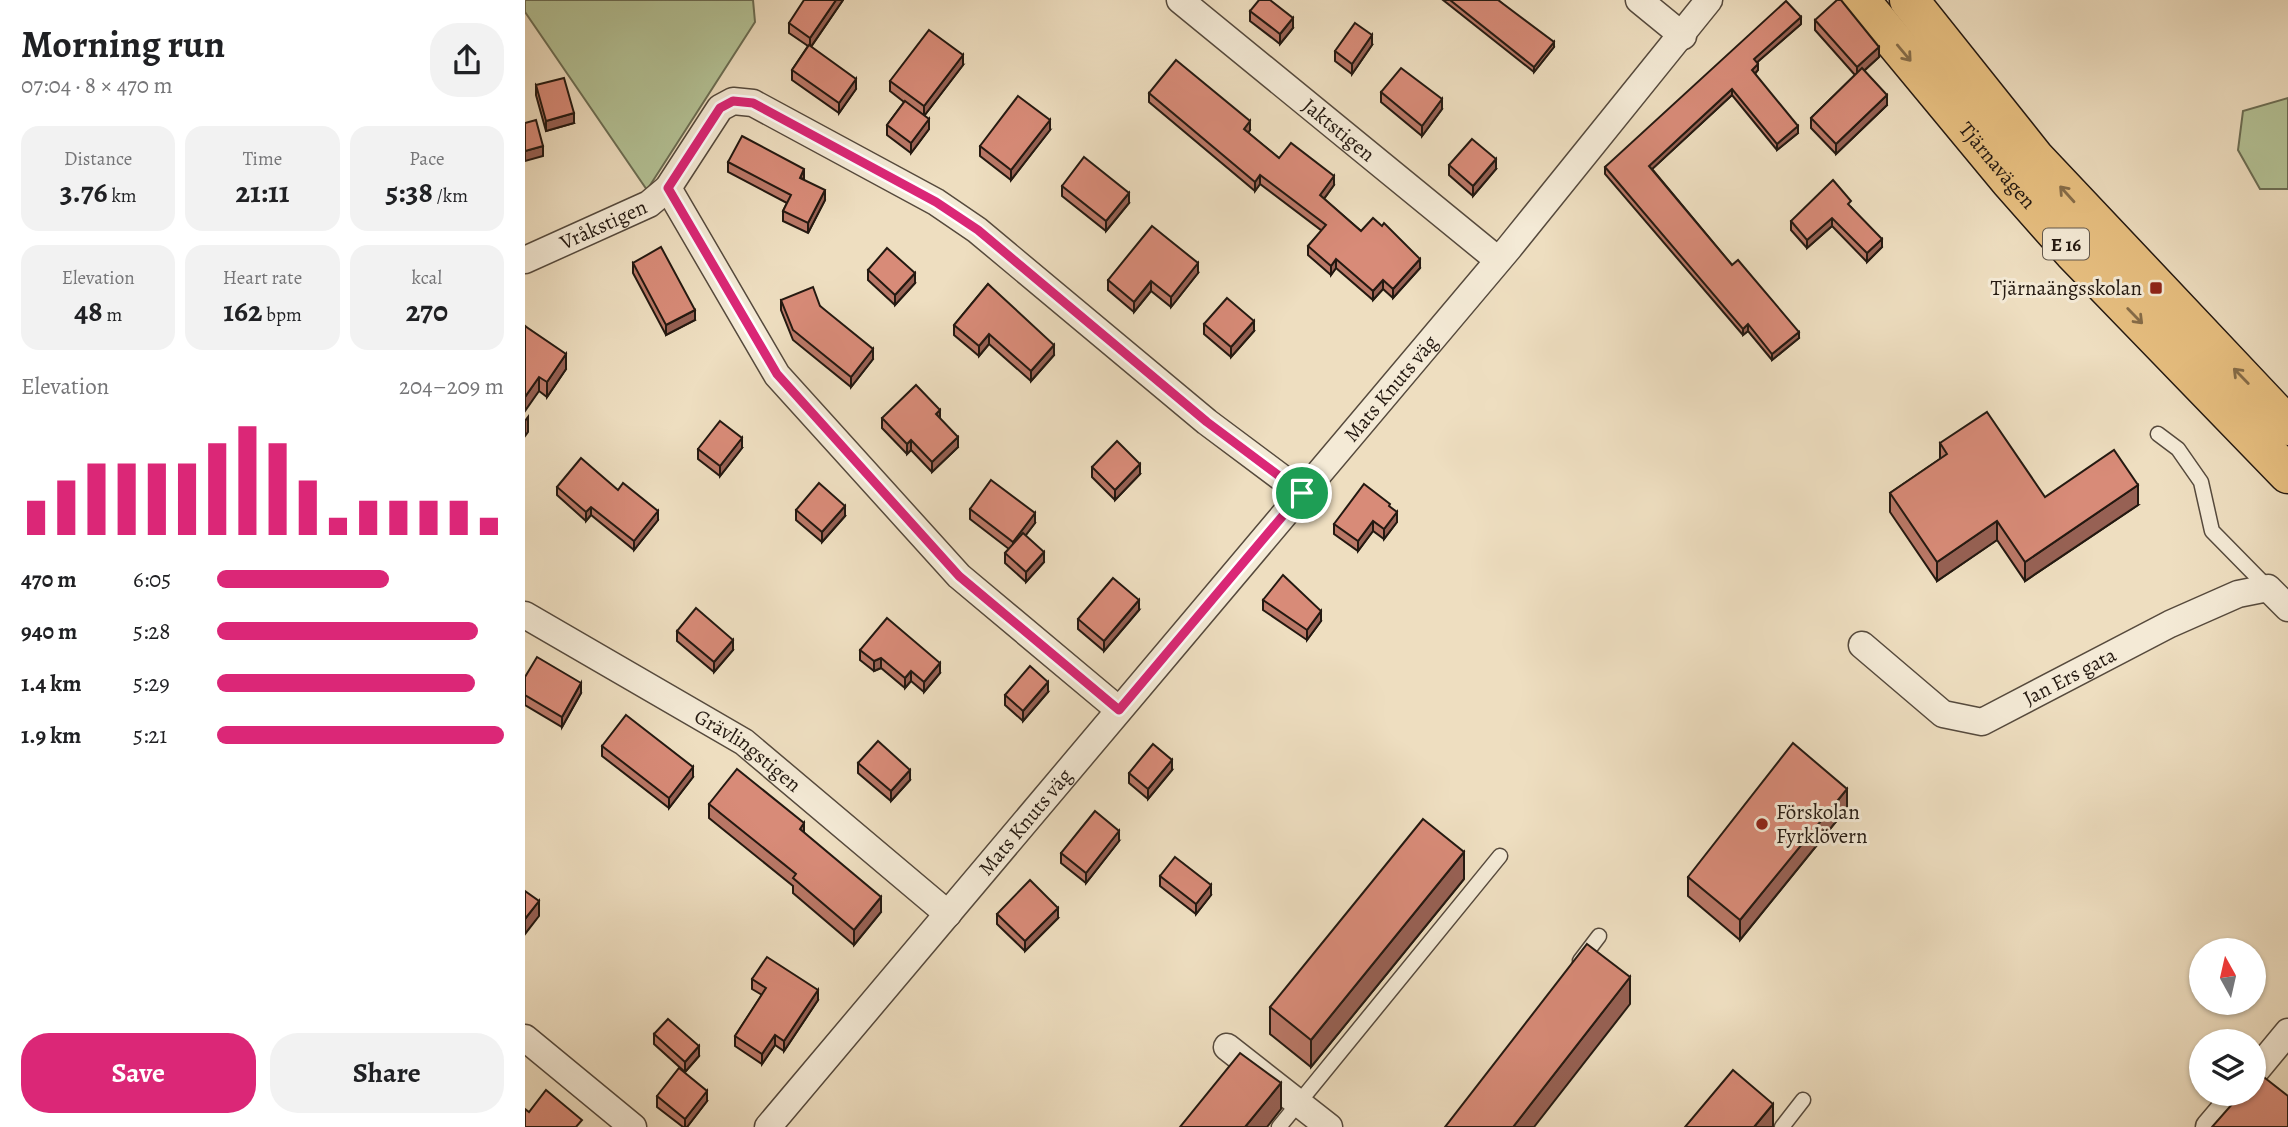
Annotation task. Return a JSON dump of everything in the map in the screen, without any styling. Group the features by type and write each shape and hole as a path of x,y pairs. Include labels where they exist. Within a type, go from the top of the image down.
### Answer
{"highway":[{"name":"Tjärnavägen","path":"1860,0 2073,253 2288,474"},
{"name":"Tjärnavägen","path":"1909,0 2043,167 2288,426"}],"street":[{"name":"Jaktstigen","path":"1180,0 1497,260"},
{"path":"1639,0 1683,36"},
{"name":"Mats Knuts väg","path":"768,1127 1497,260 1683,36 1709,0"},
{"name":"Vråkstigen","path":"525,260 649,204 668,188 720,108 733,101 753,103 936,202 978,230 1207,422 1302,493"},
{"path":"668,188 777,374 959,576 1119,710"},
{"path":"2268,588 2288,608"},
{"name":"Jan Ers gata","path":"1862,645 1943,714 1982,722 2170,624 2238,594 2268,588"},
{"name":"Grävlingstigen","path":"525,615 744,742 949,914"},
{"path":"2266,1059 2288,1032"},
{"path":"525,1038 633,1127"},
{"path":"1227,1048 1329,1127"},
{"path":"2209,1127 2227,1106"}],"lane":[{"path":"2158,434 2178,449 2201,482 2212,531 2268,588"},
{"path":"1279,1127 1500,856"},
{"path":"1574,968 1599,936"},
{"path":"1782,1127 1803,1100"}],"green space":[{"path":"525,0 753,0 755,22 647,190 525,12"},
{"path":"2288,98 2288,189 2260,189 2238,150 2243,111"}],"building":[{"path":"804,0 836,0 810,38 789,23"},
{"path":"1259,0 1270,0 1293,18 1280,34 1250,11"},
{"path":"1450,0 1498,0 1554,42 1534,67"},
{"path":"1837,0 1841,0 1879,47 1857,67 1815,20"},
{"path":"1786,1 1801,17 1754,59 1758,64 1752,70 1798,126 1777,144 1732,89 1649,166 1732,265 1738,260 1799,332 1772,354 1748,324 1743,329 1605,167"},
{"path":"1355,23 1372,35 1352,64 1335,51"},
{"path":"929,30 963,55 924,106 890,81"},
{"path":"809,45 856,79 839,103 792,70"},
{"path":"1176,60 1250,121 1244,129 1279,158 1291,143 1334,176 1320,195 1361,231 1373,218 1382,226 1384,223 1420,259 1393,289 1383,280 1373,291 1336,259 1331,266 1308,246 1326,225 1260,175 1255,182 1149,93"},
{"path":"1401,68 1442,99 1422,126 1381,92"},
{"path":"1862,68 1887,95 1836,144 1811,118"},
{"path":"564,78 574,113 546,121 536,85"},
{"path":"1018,96 1050,120 1011,170 980,146"},
{"path":"905,101 929,119 911,143 887,125"},
{"path":"536,120 543,146 525,151 525,123"},
{"path":"742,136 804,169 800,178 825,190 808,223 783,211 791,195 728,162"},
{"path":"1472,139 1496,159 1473,186 1449,165"},
{"path":"1084,157 1129,193 1106,221 1062,186"},
{"path":"1833,180 1851,201 1848,204 1882,239 1867,253 1832,218 1807,240 1791,221"},
{"path":"1152,226 1198,263 1171,297 1151,281 1134,302 1108,280"},
{"path":"661,247 695,310 666,325 633,263"},
{"path":"887,248 915,273 895,295 868,270"},
{"path":"988,284 1054,345 1031,371 989,334 979,346 954,325"},
{"path":"813,287 820,306 873,349 851,377 793,330 781,300"},
{"path":"1227,298 1254,321 1231,347 1204,324"},
{"path":"525,326 566,354 547,382 539,377 525,397"},
{"path":"916,385 940,410 936,414 958,437 932,462 911,440 907,444 882,418"},
{"path":"1987,412 2045,497 2114,450 2138,485 2025,562 1997,521 1937,562 1890,493 1947,454 1940,443"},
{"path":"720,421 742,438 720,466 698,449"},
{"path":"1117,441 1140,464 1115,490 1092,467"},
{"path":"581,458 618,490 623,483 658,511 634,541 591,507 586,512 557,487"},
{"path":"991,480 1035,513 1013,542 970,509"},
{"path":"819,483 845,506 822,532 796,510"},
{"path":"1364,484 1397,512 1384,529 1373,521 1358,541 1334,524"},
{"path":"1023,533 1044,552 1026,572 1005,553"},
{"path":"1283,575 1321,611 1307,630 1263,600"},
{"path":"1113,578 1139,600 1104,641 1078,619"},
{"path":"696,608 733,640 714,662 677,631"},
{"path":"887,618 940,663 924,682 911,671 905,678 881,658 874,661 860,650"},
{"path":"537,657 581,683 562,717 525,695 525,677"},
{"path":"1030,666 1048,682 1023,711 1005,695"},
{"path":"626,715 693,767 669,798 602,746"},
{"path":"878,741 910,770 891,791 858,763"},
{"path":"1793,743 1847,789 1740,920 1688,877"},
{"path":"1153,744 1172,760 1148,789 1129,773"},
{"path":"737,769 804,823 800,829 881,897 854,930 793,878 796,874 709,804"},
{"path":"1095,811 1119,831 1086,873 1061,853"},
{"path":"1423,819 1464,852 1311,1040 1270,1007"},
{"path":"1175,857 1211,885 1196,904 1160,876"},
{"path":"1030,880 1058,908 1025,941 997,914"},
{"path":"525,891 539,901 525,919"},
{"path":"1587,944 1630,977 1513,1127 1445,1127"},
{"path":"767,957 818,990 784,1041 775,1035 762,1054 735,1036 766,988 752,979"},
{"path":"668,1019 699,1046 685,1062 654,1034"},
{"path":"1240,1053 1281,1083 1245,1127 1180,1127"},
{"path":"679,1068 707,1091 685,1119 657,1096"},
{"path":"1733,1070 1773,1104 1754,1127 1685,1127"},
{"path":"2266,1079 2288,1096 2288,1127 2212,1127 2230,1106 2266,1106"},
{"path":"546,1090 582,1120 576,1127 525,1127 525,1109 529,1112"}],"place":[{"name":"Tjärnaängsskolan","path":"2156,288"},
{"name":"Förskolan Fyrklövern","path":"1762,824"}],"route":[{"path":"733,101 753,103 936,202 978,230 1207,422 1302,493 1119,710 959,576 777,374 668,188 720,108 733,101"}]}
